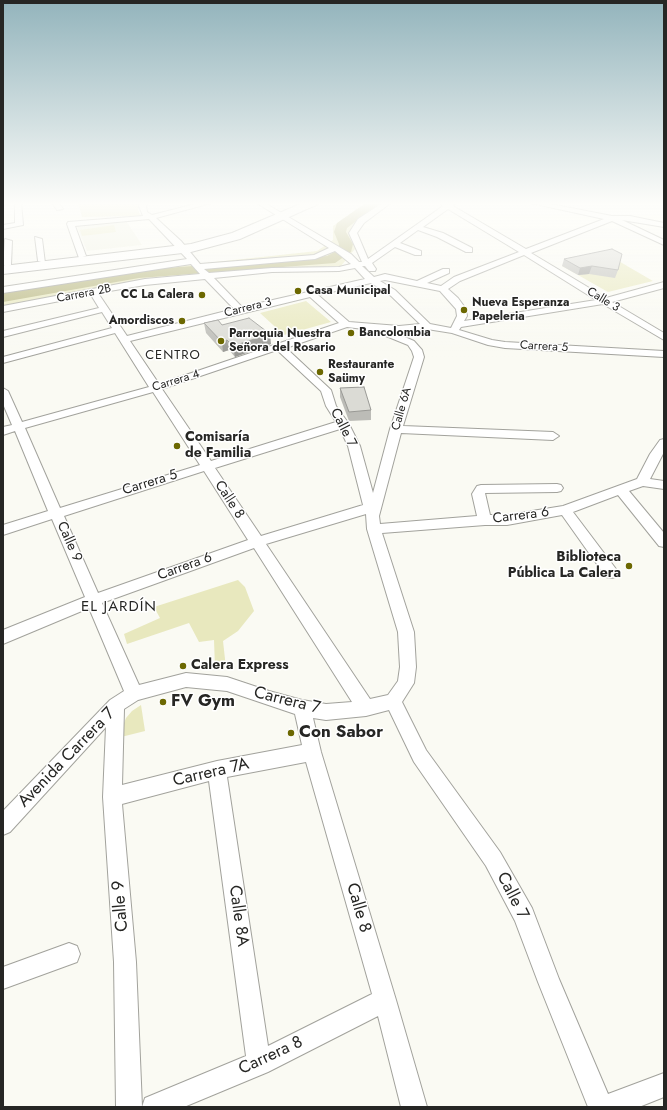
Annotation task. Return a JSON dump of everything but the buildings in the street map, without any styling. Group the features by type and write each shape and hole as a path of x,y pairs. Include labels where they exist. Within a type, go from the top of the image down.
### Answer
{"main road":[{"path":"42,263 82,256 106,254"},
{"path":"4,267 122,254"}],"street":[{"path":"4,267 6,254"},
{"path":"40,254 42,263"},
{"path":"187,254 195,264 208,275 240,310"},
{"path":"3,290 195,264 315,256 324,254"},
{"path":"344,254 356,265 392,292 427,326"},
{"path":"361,254 366,263 374,272 375,278"},
{"path":"356,265 366,263 380,254"},
{"path":"456,328 462,316 461,309 455,300 443,289 457,279 520,254"},
{"name":"Calle 3","path":"528,254 663,336"},
{"name":"Carrera 2B","path":"3,334 39,314 92,292 145,282 208,275 272,270 339,269 356,265"},
{"path":"420,283 446,271"},
{"name":"Carrera 3","path":"3,360 240,310 375,278 392,277 443,289"},
{"name":"Carrera 5","path":"373,328 399,329 427,326 456,328 604,301 664,285"},
{"name":"Calle 8","path":"92,292 366,708"},
{"path":"311,293 346,324 373,328"},
{"name":"Carrera 2B","path":"3,309 39,314 104,309"},
{"name":"Carrera 4","path":"3,431 156,388 346,324"},
{"name":"Calle 6A","path":"372,518 396,429 418,357 417,350 402,338 373,328"},
{"name":"Carrera 5","path":"456,328 491,343 505,345 661,354"},
{"name":"Calle 7","path":"278,346 326,390 331,406 343,424 354,446 372,518"},
{"path":"661,354 664,365"},
{"name":"Calle 9","path":"3,391 134,694"},
{"name":"Carrera 5","path":"3,530 56,512 343,424"},
{"path":"396,429 553,436"},
{"path":"664,443 654,457 642,482 664,486"},
{"name":"Carrera 6","path":"3,637 94,600 257,542 372,518 507,520 565,510 622,491 642,482"},
{"path":"485,520 478,494 481,489 557,488"},
{"path":"622,491 664,542"},
{"path":"565,510 611,573"},
{"path":"372,518 406,632 408,668 406,683 393,701"},
{"name":"Carrera 7","path":"134,694 186,680 227,684 269,699 302,708 326,712 366,708 393,701"},
{"name":"Avenida Carrera 7","path":"3,825 116,705 134,694"},
{"name":"Calle 7","path":"393,701 420,756 493,859 524,916 549,982 601,1107"},
{"name":"Calle 9","path":"116,705 112,797 125,962 128,1107"},
{"name":"Calle 8","path":"302,708 312,752 385,1000 414,1107"},
{"name":"Carrera 7A","path":"112,797 217,770 312,752"},
{"name":"Calle 8A","path":"217,770 259,1063"},
{"path":"3,978 69,954"},
{"name":"Carrera 8","path":"154,1107 259,1063 385,1000"},
{"path":"606,1107 664,1085"}],"green space":[{"path":"291,254 351,254 341,266 273,268 144,280 3,307 3,293 168,267"},
{"path":"610,256 653,281 608,292 562,266"},
{"path":"306,301 331,322 284,335 260,313"},
{"path":"238,580 245,587 254,611 238,631 223,641 226,668 215,668 214,640 199,642 189,623 127,644 124,634 160,618 154,607"},
{"path":"141,705 145,731 121,737 122,728 126,718 132,711"}],"waterway":[{"path":"3,297 139,274 330,260 341,254"}],"place":[{"name":"Casa Municipal","path":"298,291"},
{"name":"CC La Calera","path":"202,295"},
{"name":"Nueva Esperanza Papeleria","path":"464,310"},
{"name":"Amordiscos","path":"182,321"},
{"name":"Bancolombia","path":"351,333"},
{"name":"Parroquia Nuestra Señora del Rosario","path":"221,341"},
{"name":"Restaurante Saümy","path":"320,372"},
{"name":"Comisaría de Familia","path":"177,446"},
{"name":"Biblioteca Pública La Calera","path":"629,566"},
{"name":"Calera Express","path":"183,666"},
{"name":"FV Gym","path":"163,702"},
{"name":"Con Sabor","path":"291,733"}],"district":[{"name":"CENTRO","path":"173,356"},
{"name":"EL JARDÍN","path":"119,607"}]}
